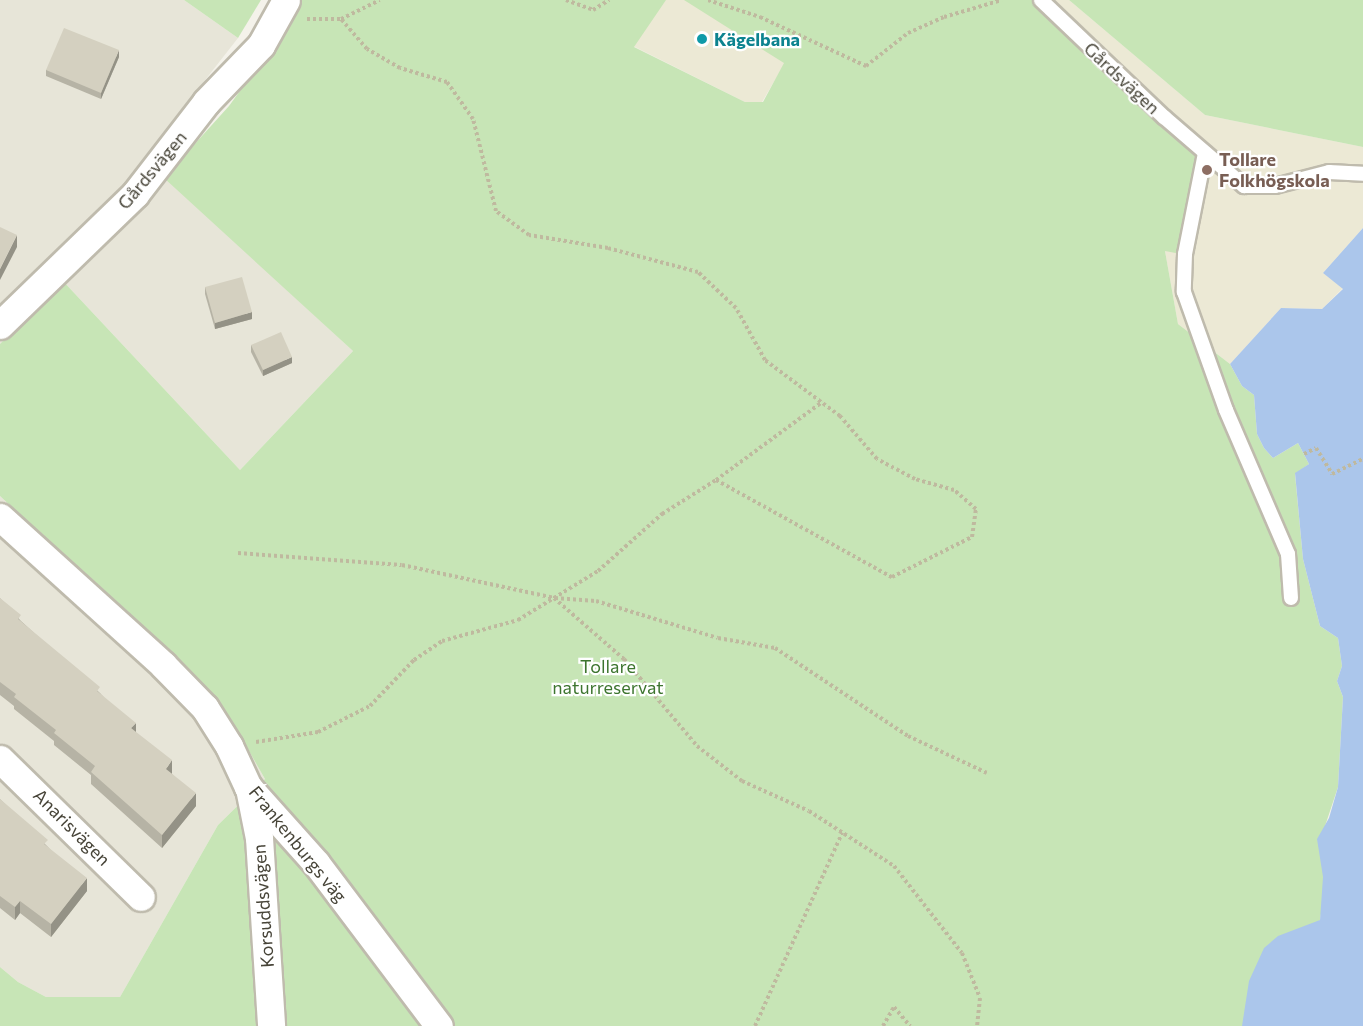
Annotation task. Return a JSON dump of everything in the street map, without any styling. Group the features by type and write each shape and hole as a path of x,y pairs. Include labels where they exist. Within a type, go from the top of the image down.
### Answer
{"street":[{"name":"Gårdsvägen","path":"0,325 135,194 206,102 261,45 282,9"},
{"name":"Frankenburgs väg","path":"0,516 163,665 205,708 229,746 248,787 316,863 439,1026"},
{"name":"Anarisvägen","path":"0,759 50,804 141,897"},
{"name":"Korsuddsvägen","path":"248,787 259,838 271,1026"}],"lane":[{"name":"Gårdsvägen","path":"1041,0 1205,153 1244,186 1275,186 1329,172 1363,174"},
{"path":"1205,153 1185,254 1184,292 1226,410 1288,554 1291,598"}],"path":[{"path":"341,20 380,0"},
{"path":"566,0 593,10 609,0"},
{"path":"708,0 760,17 866,66 908,33 944,17 1002,0"},
{"path":"282,9 341,20 367,49 400,68 447,82 473,119 496,211 529,235 608,248 698,272 736,308 765,360 840,416 877,459 915,479 954,490 976,509 972,537 892,577 716,480"},
{"path":"229,746 318,732 370,706 414,660 442,641 518,620 598,571 662,514 716,480 822,402"},
{"path":"1304,454 1316,448 1332,474 1363,459"},
{"path":"238,554 402,565 554,598 596,601 718,638 775,648 908,736 987,773"},
{"path":"554,598 624,659 698,746 742,781 809,811 894,866 962,953 980,998 977,1026"},
{"path":"755,1026 842,833"},
{"path":"883,1026 894,1007 910,1026"}],"shaded area":[{"path":"0,0 184,0 238,38 144,158 353,351 240,470 62,280 0,344"},
{"name":"Tollare Folkhögskola","path":"510,0 1069,0 1205,115 1363,147 1363,228 1323,273 1343,288 1322,309 1281,308 1230,364 1178,324 1165,251 785,63 762,102 745,102 633,46"},
{"path":"0,496 196,680 230,718 265,779 218,825 120,997 46,997 18,982 0,967"}],"green space":[{"path":"184,0 261,0 238,38"},
{"name":"Tollare naturreservat","path":"298,0 666,0 634,47 745,102 763,102 784,63 684,0 1033,0 1198,159 1181,254 1165,251 1178,324 1230,364 1242,386 1254,395 1257,434 1264,448 1273,458 1298,443 1309,464 1295,474 1303,559 1320,626 1338,638 1342,666 1337,681 1343,697 1338,787 1325,826 1327,875 1320,920 1242,1026 0,1026 0,967 18,982 46,997 120,997 218,825 265,779 230,718 196,680 0,496 0,344 62,280 240,470 353,351 164,178 229,106 292,19"},
{"path":"1069,0 1363,0 1363,147 1205,115"}],"water":[{"path":"1363,228 1363,1026 1242,1026 1249,981 1264,948 1278,936 1320,920 1323,877 1317,839 1329,818 1338,787 1343,697 1337,681 1342,666 1338,638 1320,626 1303,559 1295,473 1309,464 1298,443 1273,458 1264,448 1257,434 1254,395 1242,386 1230,364 1281,308 1322,309 1343,289 1323,273"}],"building":[{"path":"64,28 119,50 101,93 46,70"},
{"path":"0,227 17,235 0,269"},
{"path":"242,277 252,312 215,323 205,287"},
{"path":"281,332 292,357 263,370 251,345"},
{"path":"0,598 21,615 18,619 100,687 97,691 136,723 131,728 172,760 166,769 196,793 162,835 91,772 95,766 54,733 56,730 14,697 16,694 0,682"},
{"path":"0,799 48,840 44,844 87,878 51,924 20,901 15,907 0,896"}],"place":[{"name":"Kägelbana","path":"702,39"},
{"name":"Tollare Folkhögskola","path":"1207,170"}]}
